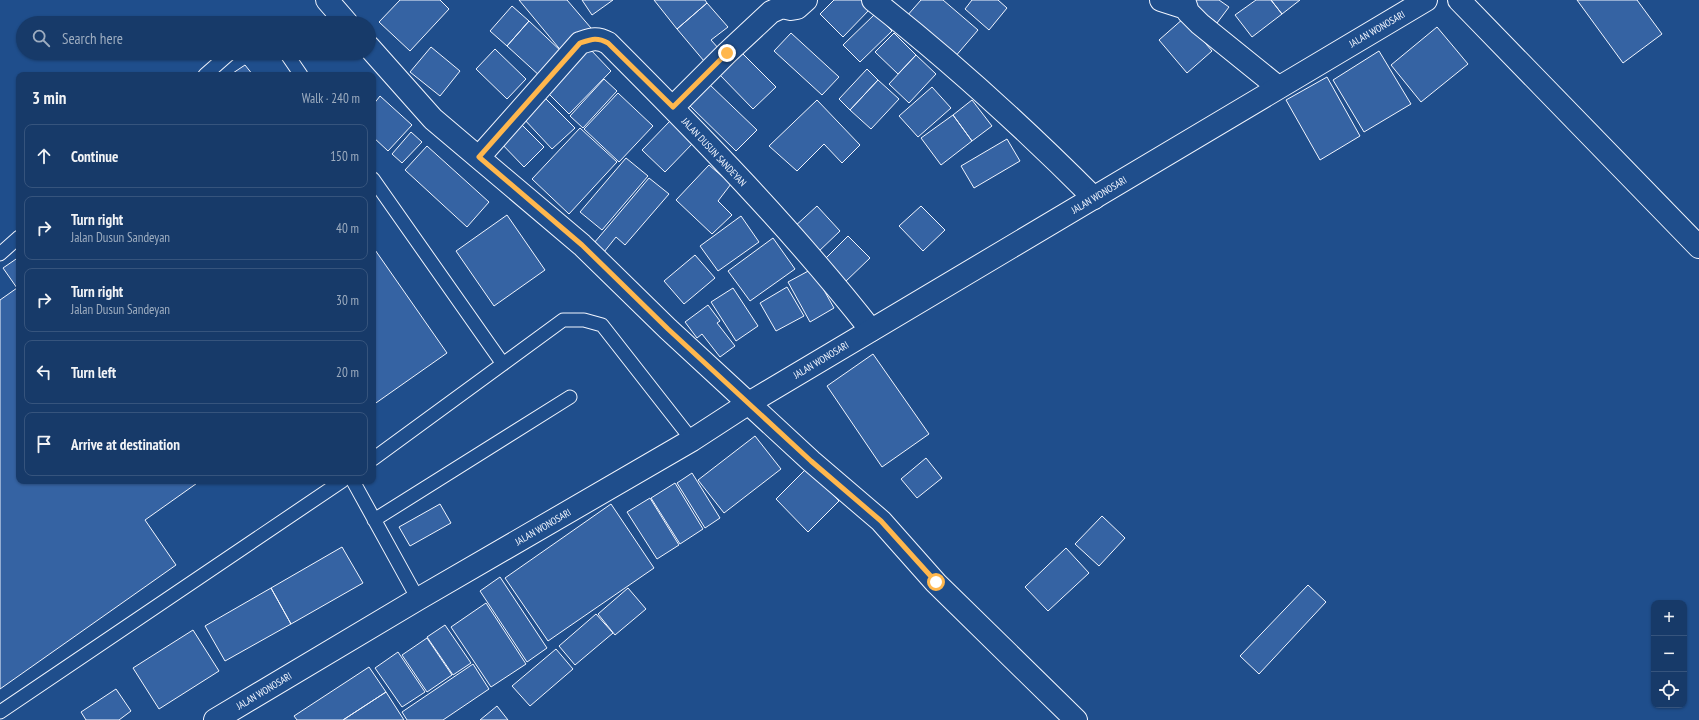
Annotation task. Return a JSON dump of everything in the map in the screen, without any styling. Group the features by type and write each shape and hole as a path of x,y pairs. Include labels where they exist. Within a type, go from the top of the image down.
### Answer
{"main road":[{"path":"327,0 341,16"},
{"path":"673,107 771,12 782,7 791,9 798,8 806,0"},
{"path":"873,0 915,33 1039,144 1094,198"},
{"path":"1161,0 1185,4 1188,12 1200,24 1278,87"},
{"name":"JALAN WONOSARI","path":"215,720 418,599 692,440 749,403 1426,0"},
{"path":"1459,0 1699,247"},
{"name":"JALAN DUSUN SANDEYAN","path":"479,157 580,43 592,38 600,38 608,43 673,107 835,285 871,330"},
{"path":"376,55 433,119 582,245 668,329 811,461 881,521 936,582 1076,720"}],"lane":[{"path":"208,72 222,60"},
{"path":"291,60 299,72"},
{"path":"376,183 503,364"},
{"path":"0,254 16,240"},
{"path":"376,457 563,320 584,320 602,325 692,440"},
{"path":"374,520 570,398"},
{"path":"0,712 338,484"},
{"path":"355,484 418,599"}],"building":[{"path":"400,0 440,0 449,9 410,51 379,22"},
{"path":"519,0 567,0 591,28 563,53"},
{"path":"582,0 613,0 592,15"},
{"path":"654,0 705,0 707,3 677,29"},
{"path":"834,0 861,0 870,9 843,37 820,14"},
{"path":"921,0 943,0 978,30 954,58 906,17"},
{"path":"972,0 998,0 1007,8 989,30 965,9"},
{"path":"1188,0 1219,0 1229,7 1217,23"},
{"path":"1256,0 1271,0 1282,14 1252,37 1235,15"},
{"path":"1271,0 1300,0 1282,14"},
{"path":"1577,0 1637,0 1662,34 1623,63"},
{"path":"707,3 728,27 711,40 719,49 704,61 677,29"},
{"path":"512,6 529,21 507,46 490,31"},
{"path":"875,14 892,31 860,62 843,45"},
{"path":"1184,18 1212,51 1187,73 1159,40"},
{"path":"529,21 563,53 541,77 507,46"},
{"path":"1437,27 1468,64 1421,102 1391,65"},
{"path":"791,33 839,77 822,95 774,51"},
{"path":"894,33 916,55 898,74 875,52"},
{"path":"431,47 460,71 440,96 410,72"},
{"path":"589,48 611,71 569,114 546,91"},
{"path":"495,49 526,79 507,99 476,69"},
{"path":"1379,51 1411,104 1364,132 1333,80"},
{"path":"741,52 776,87 753,109 719,74"},
{"path":"916,55 936,74 909,103 889,84"},
{"path":"245,65 251,72 234,72"},
{"path":"867,69 878,80 850,110 839,99"},
{"path":"1327,77 1360,136 1320,160 1286,100"},
{"path":"604,79 617,91 583,128 570,116"},
{"path":"878,80 899,99 871,129 850,110"},
{"path":"709,84 757,130 736,151 689,105"},
{"path":"932,87 951,108 918,137 899,116"},
{"path":"618,93 653,126 619,162 584,129"},
{"path":"380,96 412,125 388,151 376,140 376,101"},
{"path":"544,97 575,128 552,149 523,118"},
{"path":"817,100 860,145 842,163 824,144 797,171 769,146"},
{"path":"972,100 992,126 972,141 953,115"},
{"path":"953,115 972,141 941,165 921,138"},
{"path":"517,120 544,147 524,167 498,140"},
{"path":"670,121 693,143 665,172 642,150"},
{"path":"580,128 617,162 569,214 532,179"},
{"path":"411,132 422,142 402,163 392,154"},
{"path":"1007,139 1020,161 974,188 961,166"},
{"path":"427,146 489,202 467,227 405,170"},
{"path":"626,158 648,176 602,230 580,212"},
{"path":"709,165 731,184 718,201 732,215 712,234 676,200"},
{"path":"649,178 669,194 625,245 616,237 604,252 594,243"},
{"path":"817,206 840,231 817,253 793,228"},
{"path":"921,206 945,230 923,251 899,226"},
{"path":"507,215 545,270 494,306 456,251"},
{"path":"741,216 759,242 718,271 700,246"},
{"path":"848,236 870,258 844,283 823,261"},
{"path":"773,238 795,269 750,301 728,271"},
{"path":"376,251 447,353 376,403"},
{"path":"695,255 715,278 684,304 664,281"},
{"path":"16,259 16,287 3,268"},
{"path":"812,269 834,308 810,322 788,282"},
{"path":"787,287 804,316 776,331 760,303"},
{"path":"733,288 758,326 736,341 711,302"},
{"path":"16,289 16,484 196,484 145,520 176,565 0,689 0,300"},
{"path":"708,305 720,321 717,323 735,346 720,357 702,334 697,338 685,322"},
{"path":"873,354 929,434 882,467 827,386"},
{"path":"755,436 781,469 724,513 698,480"},
{"path":"926,458 942,478 917,498 901,479"},
{"path":"807,468 839,501 808,532 776,499"},
{"path":"692,473 720,518 705,528 677,483"},
{"path":"675,483 703,529 680,544 651,498"},
{"path":"650,498 679,545 657,559 627,512"},
{"path":"440,504 451,523 410,546 399,527"},
{"path":"611,504 654,568 548,641 505,578"},
{"path":"1102,516 1125,538 1099,566 1075,544"},
{"path":"342,547 363,583 291,624 271,588"},
{"path":"1066,548 1089,573 1048,611 1025,587"},
{"path":"500,577 547,648 527,662 480,591"},
{"path":"1308,585 1326,602 1259,674 1240,656"},
{"path":"271,588 291,624 225,661 205,626"},
{"path":"628,588 646,609 615,635 598,614"},
{"path":"486,603 526,664 491,687 451,627"},
{"path":"596,614 613,633 575,665 559,646"},
{"path":"445,625 471,663 453,675 427,637"},
{"path":"193,630 219,671 159,709 133,668"},
{"path":"427,638 452,675 427,692 402,655"},
{"path":"556,649 573,669 530,706 512,686"},
{"path":"398,652 425,692 402,707 375,668"},
{"path":"473,664 489,689 443,720 407,720 402,712"},
{"path":"369,667 386,692 343,720 297,720 294,716"},
{"path":"116,689 131,711 119,720 86,720 81,712"},
{"path":"386,692 404,720 343,720"},
{"path":"497,706 508,720 480,720"}],"route":[{"path":"727,53 673,107 608,43 600,38 592,38 580,43 479,157 582,245 668,329 811,461 881,521 936,582"}]}
